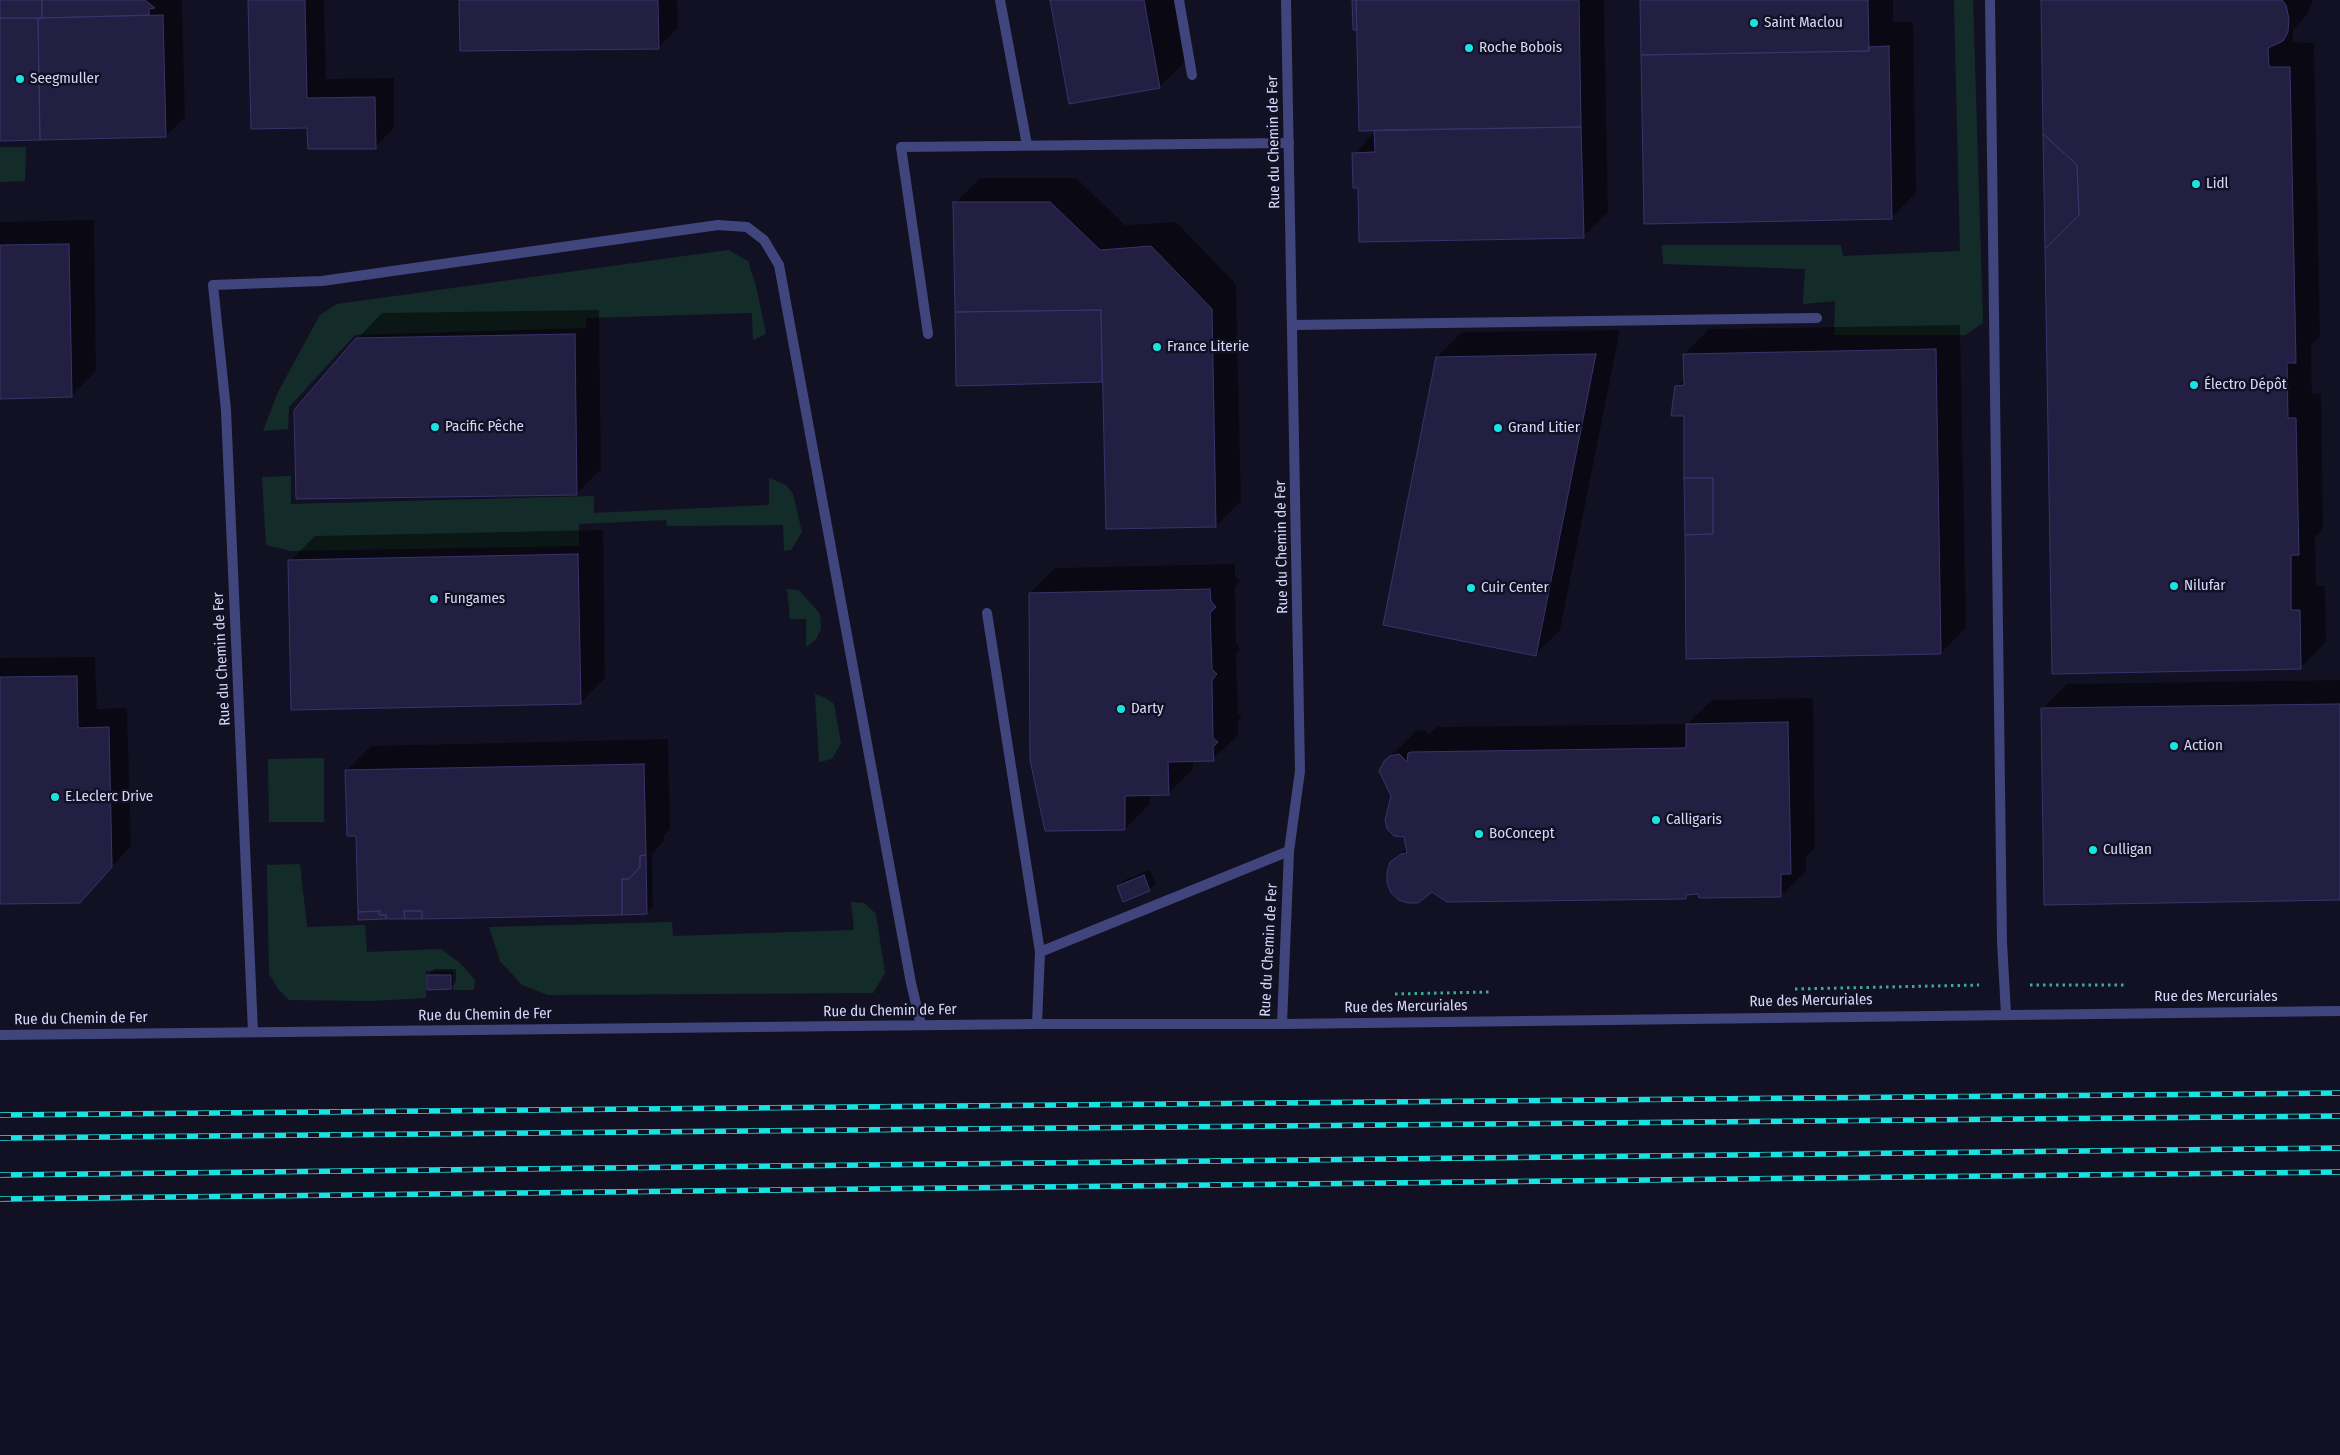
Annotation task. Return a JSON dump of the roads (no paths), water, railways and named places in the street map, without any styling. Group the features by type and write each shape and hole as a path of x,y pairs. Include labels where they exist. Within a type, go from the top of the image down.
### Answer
{"street":[{"path":"1000,0 1027,145"},
{"path":"1179,0 1192,75"},
{"name":"Rue du Chemin de Fer","path":"0,1035 1037,1024 1282,1024 1289,851 1300,771 1286,0"},
{"path":"1990,0 2002,942 2006,1014"},
{"path":"928,334 901,147 1289,143"},
{"name":"Rue du Chemin de Fer","path":"253,1032 226,410 213,285 322,281 718,225 747,227 764,240 779,265 908,964 921,1025"},
{"path":"1293,326 1817,318"},
{"path":"987,613 1040,952 1037,1024"},
{"path":"1040,952 1289,851"},
{"name":"Rue des Mercuriales","path":"1282,1024 2340,1011"}],"railway":[{"path":"0,1115 2340,1093"},
{"path":"0,1138 2340,1116"},
{"path":"0,1175 2340,1148"},
{"path":"0,1199 2340,1172"}],"place":[{"name":"Saint Maclou","path":"1754,23"},
{"name":"Roche Bobois","path":"1469,48"},
{"name":"Seegmuller","path":"20,79"},
{"name":"Lidl","path":"2196,184"},
{"name":"France Literie","path":"1157,347"},
{"name":"Électro Dépôt","path":"2194,385"},
{"name":"Pacific Pêche","path":"435,427"},
{"name":"Grand Litier","path":"1498,428"},
{"name":"Nilufar","path":"2174,586"},
{"name":"Cuir Center","path":"1471,588"},
{"name":"Fungames","path":"434,599"},
{"name":"Darty","path":"1121,709"},
{"name":"Action","path":"2174,746"},
{"name":"E.Leclerc Drive","path":"55,797"},
{"name":"Calligaris","path":"1656,820"},
{"name":"BoConcept","path":"1479,834"},
{"name":"Culligan","path":"2093,850"}]}
